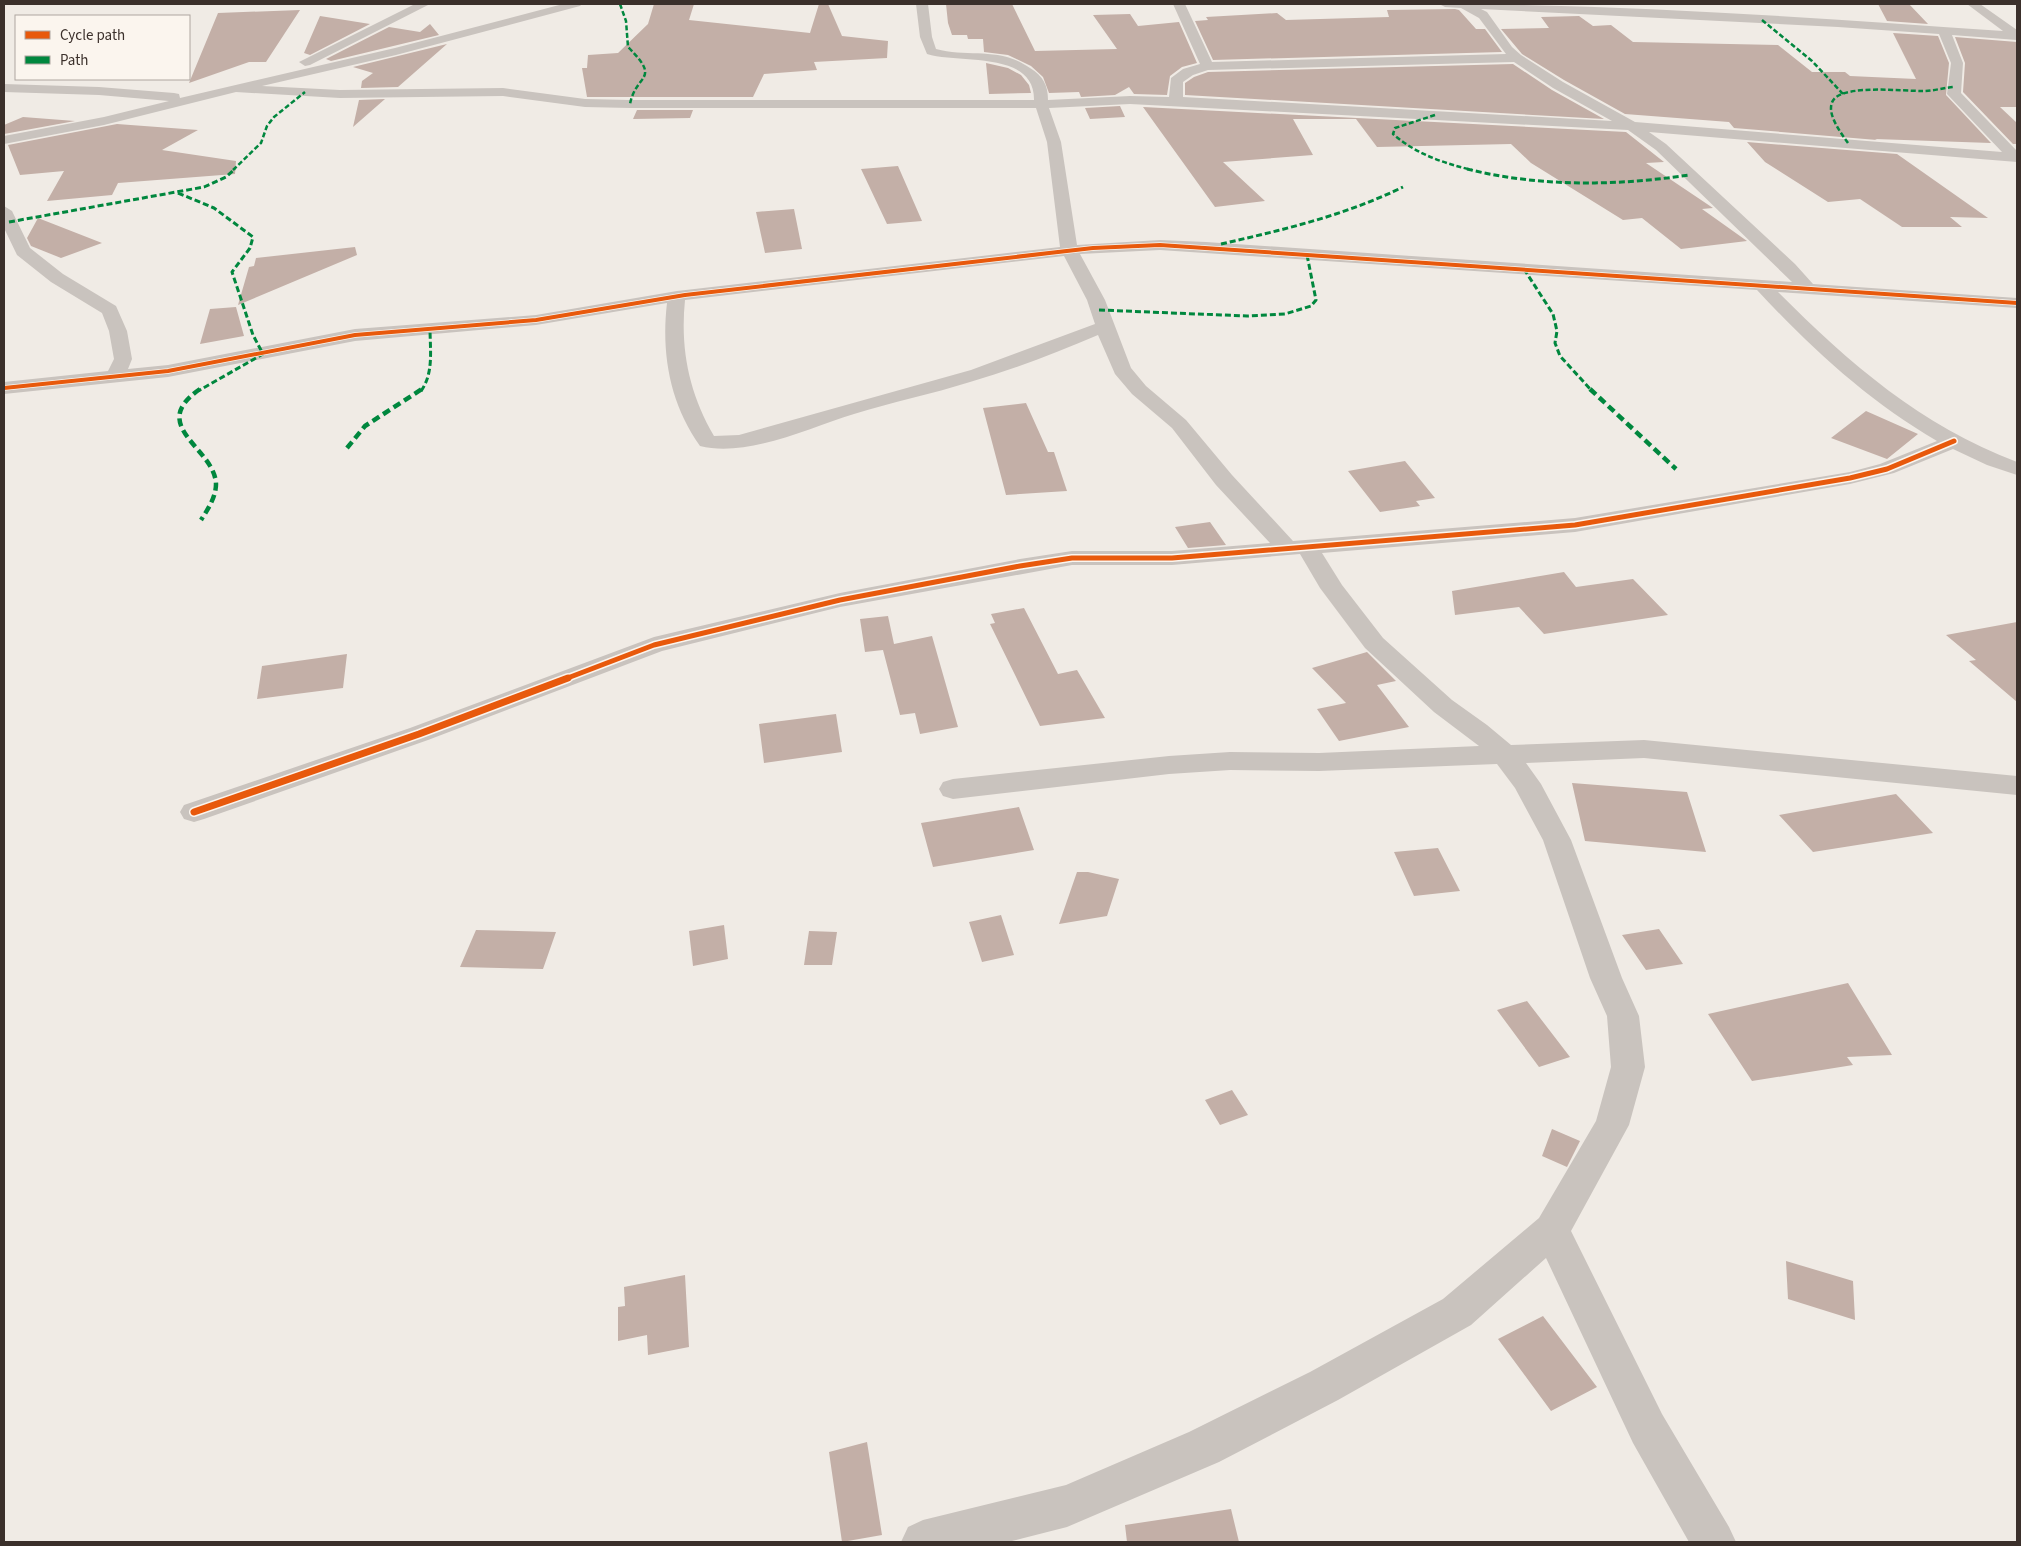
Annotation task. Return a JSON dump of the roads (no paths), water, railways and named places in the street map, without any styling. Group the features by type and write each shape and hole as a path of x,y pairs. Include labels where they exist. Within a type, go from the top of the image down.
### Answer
{"street":[{"path":"280,77 331,48 424,4"},
{"path":"4,142 86,125 280,77 396,51 576,4"},
{"path":"922,4 926,37 931,51 941,54 992,57 1018,65 1028,70 1041,88 1041,104 1054,142 1069,250 1092,292 1113,352 1128,378 1179,424 1224,480 1298,548 1332,588 1374,643 1443,706 1478,731 1505,755 1527,784 1557,840 1606,978 1623,1016 1628,1067 1612,1125 1552,1230 1457,1312 1324,1386 1204,1447 1067,1506 922,1542"},
{"path":"1179,4 1207,66"},
{"path":"1445,4 1945,30 2014,31"},
{"path":"1464,4 1483,15 1508,50 1517,58 1572,93 1632,126 1661,147 1789,268 1807,288"},
{"path":"1973,4 2014,31"},
{"path":"1945,30 1946,39 1957,62 1954,94 2016,157"},
{"path":"1176,101 1176,80 1188,72 1207,66 1517,58"},
{"path":"4,88 99,91 191,99"},
{"path":"234,88 349,94 504,92 584,102 622,104 1041,104 1130,100 1176,101 1632,126 2016,157"},
{"path":"4,211 23,252 57,278 110,310 118,331 123,359 115,377"},
{"path":"4,388 115,377 203,365 355,335 536,320 677,296 1069,250 1151,246 1206,247 1763,287 1807,288 2017,303"},
{"path":"1763,287 1848,370 1914,417 1954,441 1979,454 2017,469"},
{"path":"677,296 674,348 678,371 700,431 707,442 720,444 779,431 977,374 1050,349 1105,326"},
{"path":"194,812 428,731 654,645 840,600 1003,569 1063,560 1119,556 1172,558 1575,525 1782,491 1887,469 1954,441"},
{"path":"953,790 1169,765 1230,761 1319,762 1644,749 2017,785"},
{"path":"1552,1230 1640,1414 1684,1498 1714,1542"}]}
